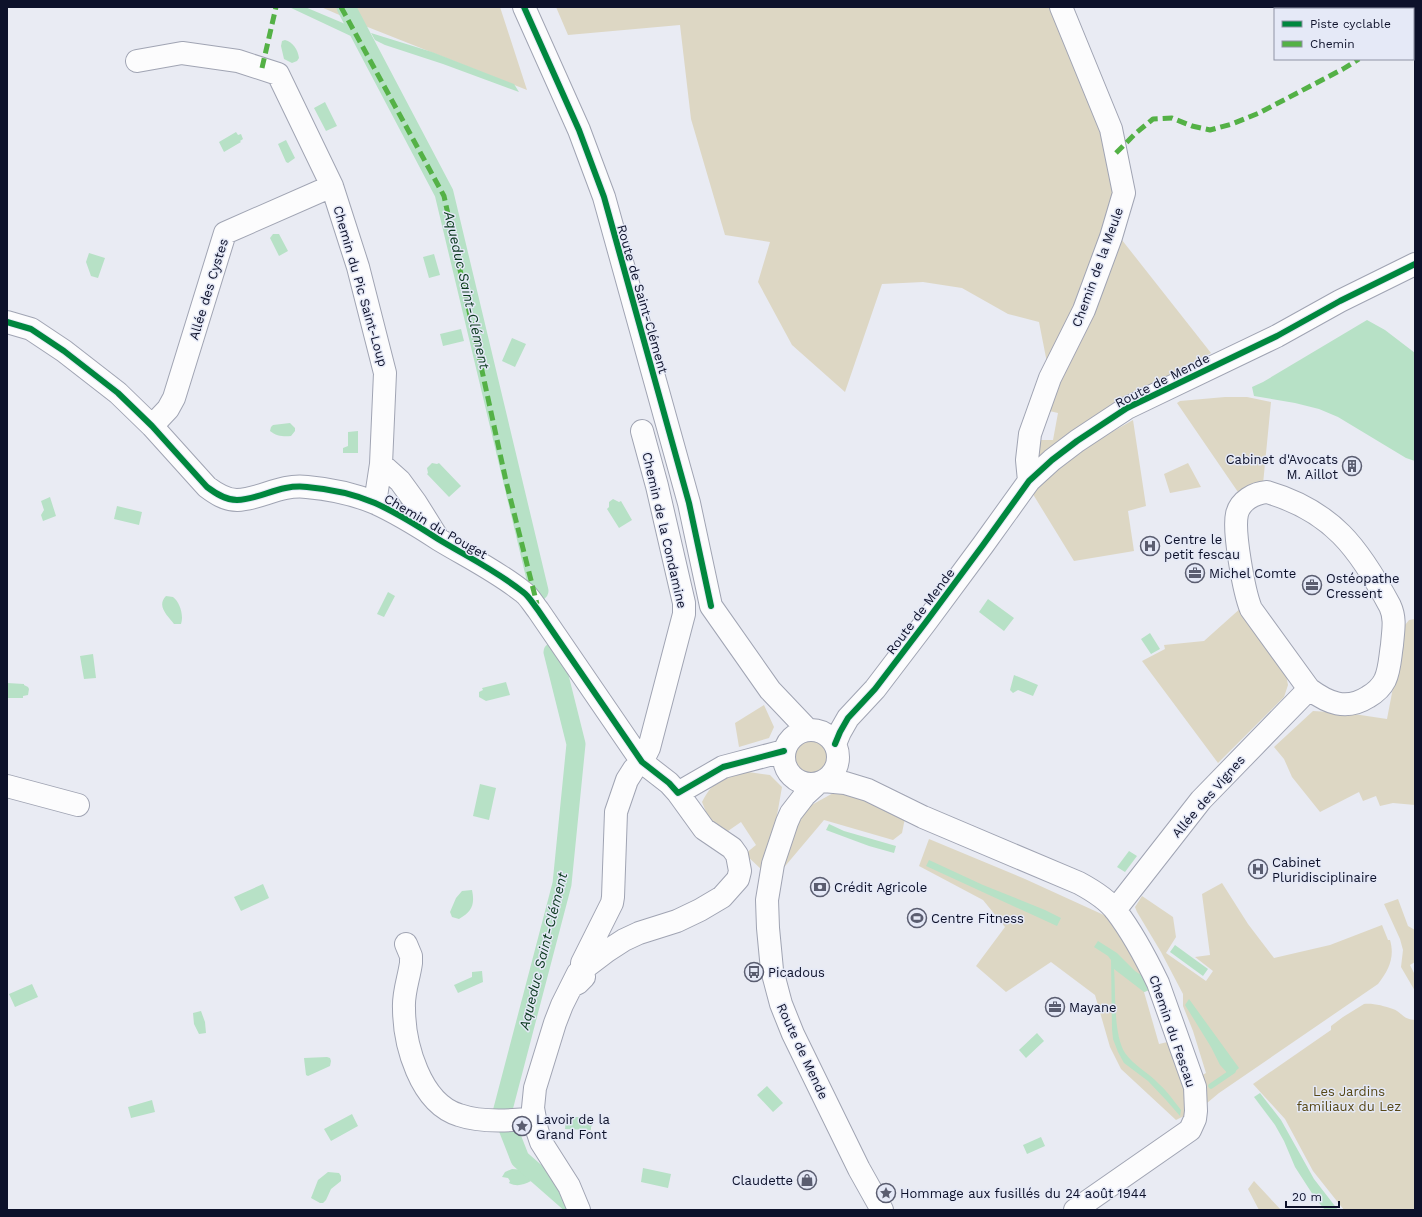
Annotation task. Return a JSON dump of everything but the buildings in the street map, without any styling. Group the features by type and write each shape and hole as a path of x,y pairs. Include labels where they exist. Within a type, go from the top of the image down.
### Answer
{"street":[{"name":"Route de Saint-Clément","path":"524,7 579,130 604,197 689,503 712,606 773,694 787,725 785,747"},
{"name":"Chemin de la Meule","path":"1029,481 1027,460 1030,434 1050,378 1084,310 1111,237 1124,193 1111,128 1061,7"},
{"name":"Chemin du Pic Saint-Loup","path":"137,61 182,53 238,61 278,74 332,186 358,267 385,372 381,464 375,503"},
{"name":"Allée des Cystes","path":"152,426 168,409 174,398 225,233 332,186"},
{"name":"Route de Mende","path":"826,741 875,689 984,545 1029,481 1077,441 1127,408 1277,336 1340,301 1415,264"},
{"name":"Chemin du Pouget","path":"7,322 31,329 64,351 118,393 152,426 207,487 218,494 236,500 294,486 335,491 375,503 438,538 524,592 538,610 642,762 669,783 704,829 732,848 737,855 740,871 738,879 722,897 677,921 639,933 624,940 607,951 577,978"},
{"name":"Chemin de la Condamine","path":"577,978 582,963 610,907 613,897 616,812 627,780 634,769 642,762 652,736 684,614 684,603 642,431"},
{"path":"381,464 400,481 438,538"},
{"path":"1267,492 1290,501 1315,514 1335,527 1356,550 1386,598 1394,615 1388,671 1385,681 1376,692 1360,702 1341,704 1332,703 1309,689 1257,618 1248,601 1239,554 1236,524 1237,514 1244,502 1259,493 1267,492"},
{"name":"Allée des Vignes","path":"1115,910 1201,800 1309,689"},
{"name":"Route de Saint-Clément","path":"773,694 826,741"},
{"path":"748,761 773,767 792,777 809,784 820,782 831,776 836,767 826,741 799,732 792,737 785,747 783,759 785,767 792,777"},
{"name":"Chemin du Fescau","path":"826,741 846,772 868,790"},
{"path":"678,793 717,770 736,763 748,761 785,747"},
{"name":"Route de Mende","path":"791,813 792,777"},
{"name":"Route de Mende","path":"820,782 805,794 791,813 776,852 767,900 772,970 781,1004 793,1034 859,1169 882,1210"},
{"name":"Chemin du Fescau","path":"820,782 845,783 868,790 923,817 1079,883 1092,890 1115,910 1158,982 1195,1087 1195,1119 1190,1130 1075,1210"},
{"path":"7,786 78,805"},
{"path":"406,944 411,963 404,1007 406,1032 415,1066 425,1085 433,1096 443,1106 460,1116 502,1121 535,1118"},
{"path":"577,978 562,1005 555,1023 534,1088 533,1099 535,1118 542,1142 569,1186 579,1210"}],"green space":[{"path":"321,7 500,7 527,90 360,24"},
{"path":"556,7 1061,7 1124,193 1050,378 1039,322 1008,314 962,288 923,282 882,284 845,392 792,345 758,282 770,242 725,235 691,119 680,25 568,35"},
{"path":"1415,7 1415,30 1414,8 1360,8"},
{"path":"1118,235 1211,353 1123,400 1031,466 1037,440 1053,440 1058,413 1045,410"},
{"path":"1225,397 1247,397 1271,402 1263,484 1240,495 1177,403 1180,401"},
{"path":"1133,420 1146,506 1128,511 1134,551 1074,561 1031,491 1080,450"},
{"path":"1188,463 1201,487 1170,493 1164,474"},
{"path":"1242,607 1285,669 1288,685 1284,697 1218,763 1142,661 1165,649 1164,645 1204,641"},
{"path":"1415,619 1415,805 1393,803 1380,806 1376,796 1363,801 1359,792 1320,812 1292,777 1284,759 1274,747 1313,711 1347,713 1387,719 1405,625 1409,620"},
{"path":"764,705 774,727 769,738 739,747 735,723"},
{"path":"811,736 826,742 832,757 826,772 811,778 796,772 790,757 796,742"},
{"path":"748,772 770,775 782,787 776,821 763,871 745,854 756,845 741,822 728,831 711,824 702,802 715,783 725,777"},
{"path":"835,792 852,794 905,818 902,833 893,840 824,820 781,871 794,827 808,807"},
{"path":"929,839 1025,879 1106,916 1136,956 1152,989 1144,992 1159,1044 1172,1041 1192,1112 1176,1120 1121,1069 1110,1047 1095,995 1051,962 1006,992 976,966 1005,927 983,900 919,866"},
{"path":"1222,883 1248,924 1274,958 1330,945 1382,925 1388,940 1390,940 1392,952 1388,968 1378,984 1219,1093 1207,1103 1199,1077 1206,1073 1193,1031 1183,1006 1183,994 1135,907 1142,896 1173,917 1176,937 1166,953 1206,981 1213,971 1195,957 1210,955 1202,894"},
{"path":"1398,899 1408,926 1415,930 1415,962 1410,965 1415,975 1415,991 1401,967 1403,950 1400,939 1384,904"},
{"name":"Les Jardins familiaux du Lez","path":"1364,1004 1375,1004 1390,1008 1407,1018 1415,1020 1415,1210 1344,1210 1313,1171 1285,1119 1253,1084 1331,1030 1331,1026"},
{"path":"1254,1181 1281,1210 1259,1210 1248,1189"}],"shaded area":[{"path":"289,7 305,7 350,26 355,38"},
{"path":"371,33 432,52 514,84 519,92 443,64 385,45 375,40"},
{"path":"285,40 293,44 298,52 299,58 297,61 292,63 284,59 281,46 282,41"},
{"path":"325,102 337,126 326,131 314,108"},
{"path":"236,132 238,135 241,134 243,139 240,141 241,142 224,152 219,142"},
{"path":"286,140 295,158 288,163 286,162 278,144"},
{"path":"273,234 279,234 288,251 279,256 270,238"},
{"path":"89,253 105,258 98,278 91,276 86,262"},
{"path":"434,254 440,275 429,278 423,257"},
{"path":"1367,320 1385,330 1415,353 1415,461 1406,458 1338,417 1319,409 1254,396 1252,387 1263,382"},
{"path":"461,329 464,341 443,346 440,334"},
{"path":"512,338 526,344 515,367 502,361"},
{"path":"290,423 295,428 295,431 291,436 280,436 270,431 273,425"},
{"path":"358,431 358,453 343,453 343,448 348,446 348,432"},
{"path":"432,463 439,463 461,486 449,497 427,474 427,468"},
{"path":"50,497 56,516 43,521 41,515 44,510 41,501"},
{"path":"613,499 619,502 621,501 632,520 619,528 607,509 609,507 609,502"},
{"path":"117,506 142,512 139,525 114,519"},
{"path":"388,592 395,596 384,617 377,614"},
{"path":"166,596 173,597 178,602 182,613 181,624 174,624 164,611 162,603"},
{"path":"988,599 1014,618 1004,631 979,612"},
{"path":"1150,633 1160,649 1151,654 1141,639"},
{"path":"93,654 96,678 84,679 80,656"},
{"path":"1014,675 1038,685 1033,696 1018,690 1013,693 1010,690"},
{"path":"506,682 510,695 486,701 479,697 479,692 483,690 482,688"},
{"path":"7,683 24,684 29,689 28,695 23,696 23,698 7,698"},
{"path":"480,784 496,788 489,820 473,816"},
{"path":"829,824 844,831 896,846 894,853 869,846 826,830"},
{"path":"1129,851 1137,856 1125,872 1117,867"},
{"path":"929,860 1061,918 1057,926 926,866"},
{"path":"263,884 269,898 241,911 234,897"},
{"path":"472,890 473,904 470,910 459,919 452,917 450,912 456,898 462,891"},
{"path":"1098,941 1117,953 1135,971 1144,977 1152,989 1144,992 1114,969 1118,1035 1125,1053 1137,1066 1155,1080 1168,1093 1181,1110 1180,1116 1148,1081 1124,1063 1118,1052 1113,1039 1112,1029 1111,960 1108,956 1094,947"},
{"path":"1175,945 1208,969 1203,976 1170,952"},
{"path":"482,971 483,982 458,993 454,985 472,977 472,972"},
{"path":"32,984 38,997 15,1007 9,994"},
{"path":"1189,999 1239,1068 1230,1076 1220,1065 1211,1047 1185,1005"},
{"path":"201,1011 205,1022 206,1033 199,1034 194,1024 193,1013"},
{"path":"1037,1033 1044,1041 1026,1058 1019,1050"},
{"path":"304,1058 330,1058 331,1061 330,1066 308,1076 306,1075"},
{"path":"767,1086 783,1103 773,1112 757,1095"},
{"path":"1260,1093 1281,1120 1314,1179 1338,1210 1325,1210 1315,1198 1295,1167 1284,1141 1275,1125 1254,1097"},
{"path":"152,1100 155,1112 131,1118 128,1107"},
{"path":"352,1114 358,1126 331,1141 324,1129"},
{"path":"566,1117 591,1117 594,1123 591,1130 565,1129"},
{"path":"1041,1137 1045,1146 1027,1154 1023,1145"},
{"path":"643,1168 671,1174 668,1188 641,1182"},
{"path":"512,1169 524,1172 528,1175 531,1181 520,1185 509,1183 510,1181 508,1178 502,1177 505,1172"},
{"path":"328,1172 339,1173 341,1176 341,1181 331,1189 326,1200 323,1203 320,1203 311,1198 318,1180"}],"waterway":[{"name":"Aqueduc Saint-Clément","path":"346,7 444,193 539,591"},
{"name":"Aqueduc Saint-Clément","path":"553,652 576,744 562,884 502,1113 520,1159 569,1202"},
{"path":"1211,1086 1233,1071 1232,1070"}],"marked path":[{"path":"262,68 276,7"},
{"path":"341,7 444,196 506,481 537,604"},
{"path":"1116,153 1153,119 1172,118 1192,126 1210,130 1232,124 1259,113 1357,60"}],"cycle path":[{"path":"524,7 579,130 604,197 689,503 711,606"},
{"path":"835,744 848,718 875,689 1029,481 1052,460 1077,441 1127,408 1277,336 1340,301 1415,264"},
{"path":"7,322 31,329 64,351 118,393 152,426 207,487 220,496 237,500 255,497 288,488 307,487 342,492 359,497 399,515 513,584 527,596 538,610 642,762 669,783 678,793 723,767 784,751"}],"place":[{"name":"Cabinet d'Avocats M. Aillot","path":"1352,466"},
{"name":"Centre le petit fescau","path":"1150,546"},
{"name":"Michel Comte","path":"1195,573"},
{"name":"Ostéopathe Cressent","path":"1312,585"},
{"name":"Cabinet Pluridisciplinaire","path":"1258,869"},
{"name":"Crédit Agricole","path":"820,887"},
{"name":"Centre Fitness","path":"917,918"},
{"name":"Picadous","path":"754,972"},
{"name":"Mayane","path":"1055,1007"},
{"name":"Lavoir de la Grand Font","path":"522,1126"},
{"name":"Claudette","path":"807,1180"},
{"name":"Hommage aux fusillés du 24 août 1944","path":"886,1193"}]}
